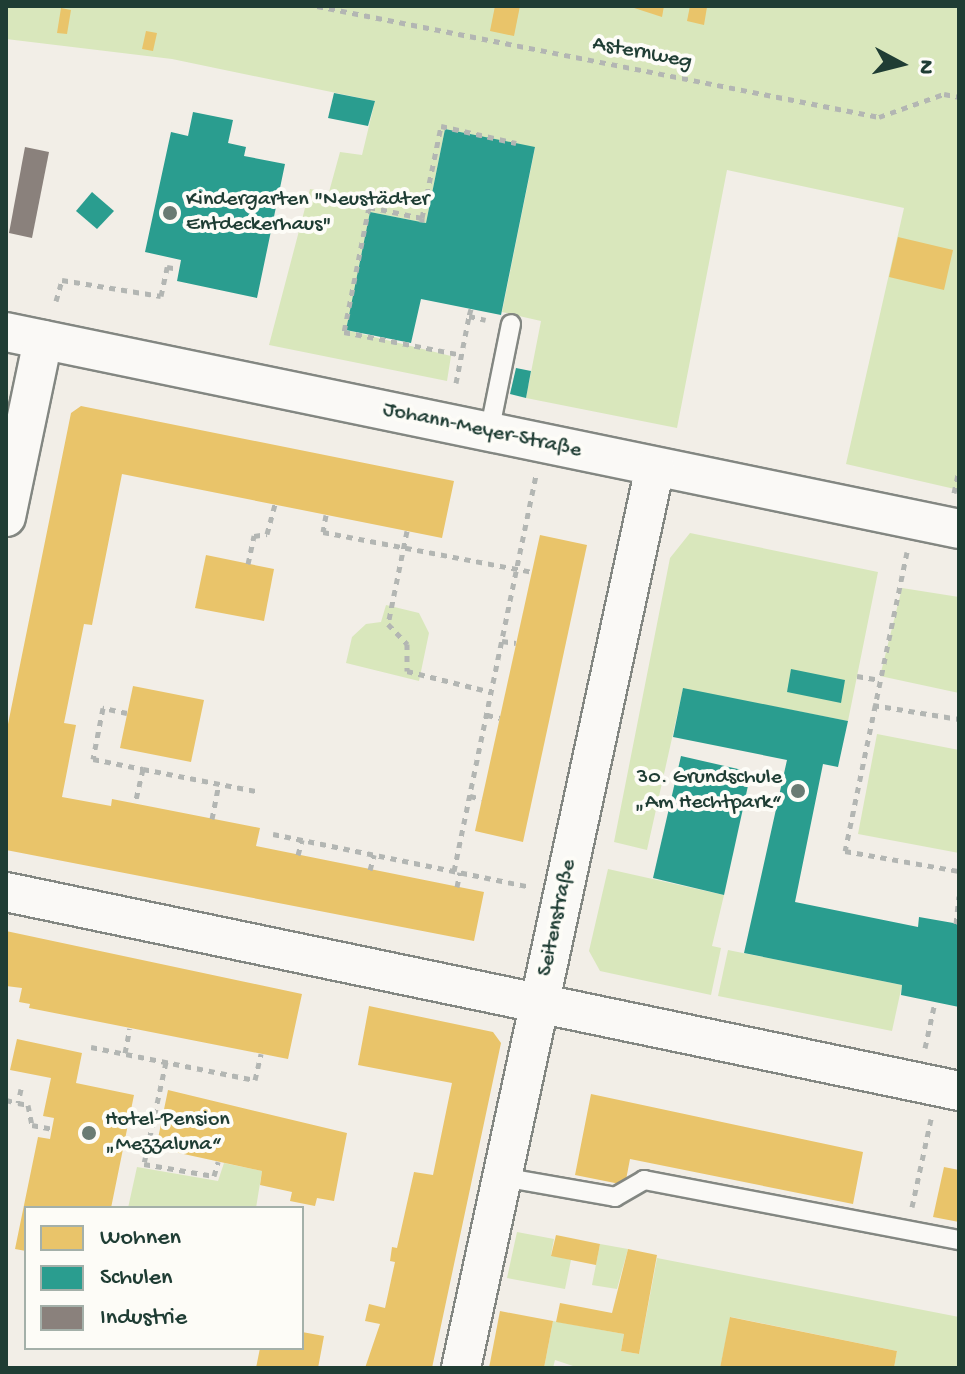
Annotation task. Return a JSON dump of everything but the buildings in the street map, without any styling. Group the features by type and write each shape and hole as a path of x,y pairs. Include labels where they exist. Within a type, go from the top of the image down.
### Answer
{"street":[{"name":"Johann-Meyer-Straße","path":"6,332 959,529"},
{"path":"6,517 43,340"},
{"name":"Seitenstraße","path":"461,1368 655,467"},
{"path":"6,892 948,1089"}],"lane":[{"path":"489,433 511,324"},
{"path":"502,1177 615,1197 644,1180 959,1240"}],"path":[{"name":"Asternweg","path":"317,6 879,117 944,94 959,97"},
{"path":"462,355 344,332 369,207 422,220 441,126 516,143"},
{"path":"56,301 62,280 161,296 167,267 179,269"},
{"path":"456,383 469,316"},
{"path":"457,887 470,796 543,444"},
{"path":"248,564 254,536 267,534 275,504"},
{"path":"326,515 323,532 532,572"},
{"path":"911,519 845,851 959,871"},
{"path":"407,531 388,624 407,644 407,671 491,692"},
{"path":"502,641 516,643"},
{"path":"857,676 879,680"},
{"path":"873,705 959,719"},
{"path":"127,713 103,708 93,759 256,791"},
{"path":"487,715 500,718"},
{"path":"135,803 143,769"},
{"path":"212,819 219,784"},
{"path":"470,796 482,799"},
{"path":"273,834 563,894"},
{"path":"298,855 302,840"},
{"path":"370,870 374,855"},
{"path":"956,924 959,896"},
{"path":"927,1040 935,1002"},
{"path":"125,1053 130,1028"},
{"path":"91,1047 255,1080 261,1054"},
{"path":"166,1062 144,1164 214,1176 218,1162"},
{"path":"18,1103 21,1089"},
{"path":"907,1230 948,1089"},
{"path":"6,1100 28,1105 32,1125 52,1129"}],"green space":[{"path":"6,6 959,6 959,490 846,464 904,208 727,170 677,428 526,398 541,321 502,312 535,148 445,129 426,223 370,212 346,330 451,356 447,381 269,345 310,189 329,192 340,152 362,155 375,101 172,59 6,39"},
{"path":"690,533 878,572 848,721 683,689 647,850 614,842 670,558"},
{"path":"902,588 959,597 959,693 880,676"},
{"path":"386,605 419,613 429,633 419,681 346,663 352,637 366,624 381,622"},
{"path":"877,734 959,750 959,853 858,834"},
{"path":"608,869 724,895 712,946 721,948 711,995 600,971 589,951"},
{"path":"728,950 902,985 892,1031 718,996"},
{"path":"224,1163 262,1171 256,1206 128,1206 137,1167 218,1181"},
{"path":"517,1232 554,1239 551,1255 571,1260 565,1289 507,1278"},
{"path":"600,1244 628,1249 617,1289 592,1285"},
{"path":"657,1258 959,1317 959,1368 894,1368 897,1351 731,1317 720,1368 579,1368 555,1360 553,1368 544,1368 553,1321 624,1334 621,1351 639,1354"}],"place":[{"name":"Kindergarten \"Neustädter Entdeckerhaus\"","path":"170,213"},
{"name":"30. Grundschule „Am Hechtpark“","path":"798,791"},
{"name":"Hotel-Pension „Mezzaluna“","path":"89,1133"}]}
